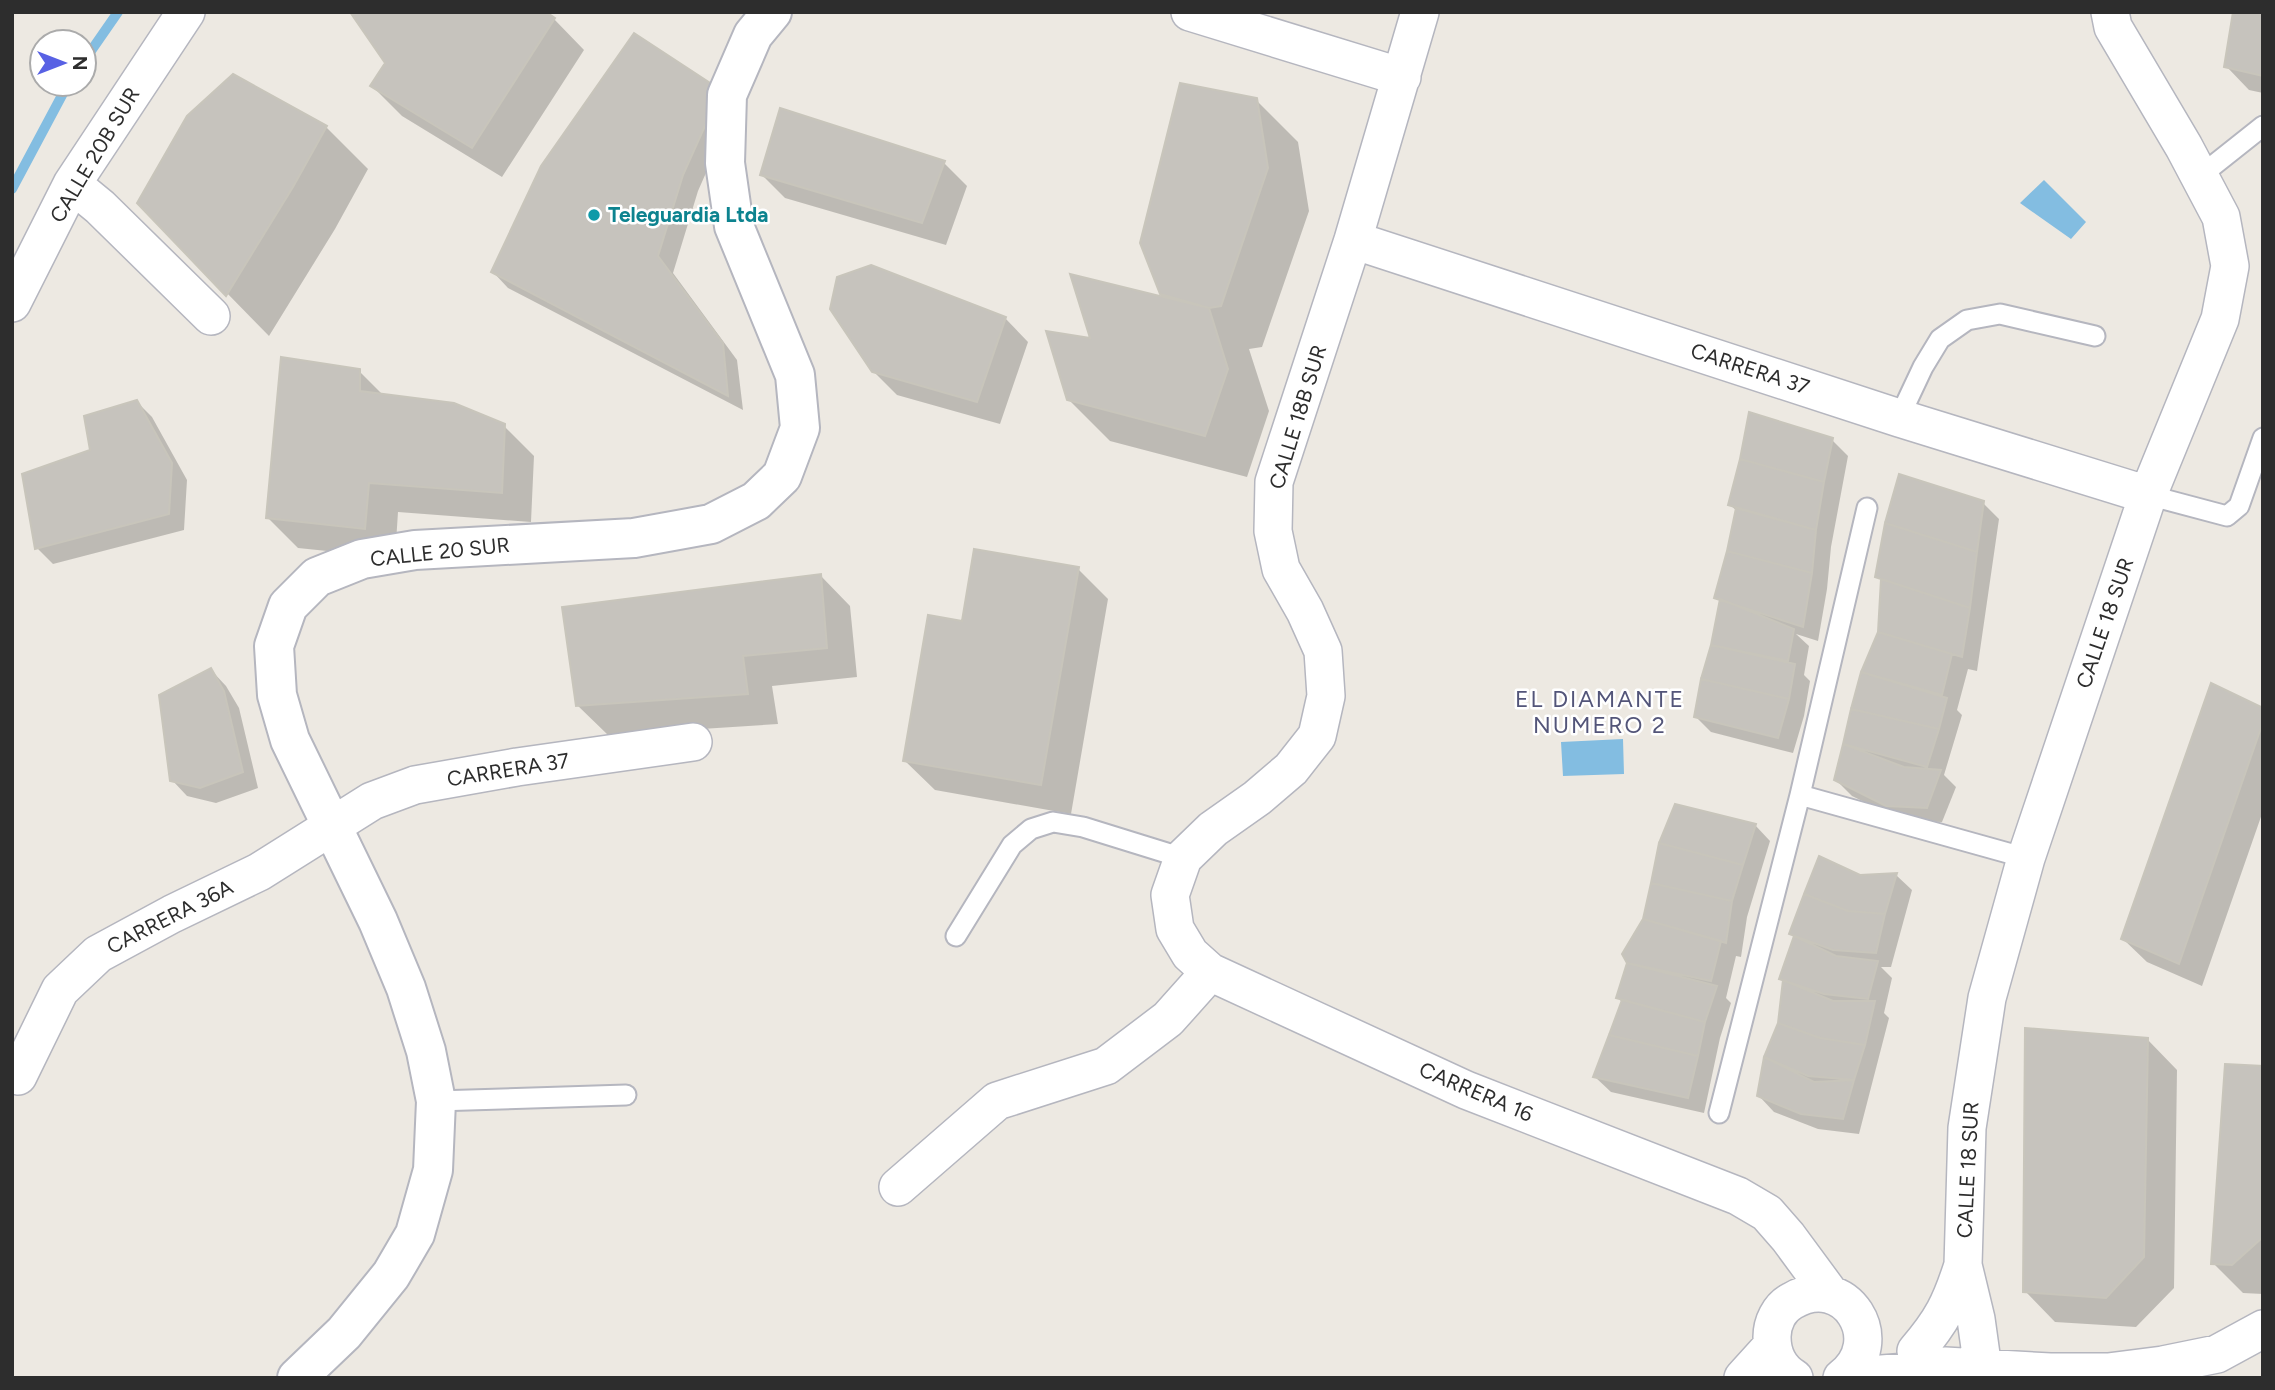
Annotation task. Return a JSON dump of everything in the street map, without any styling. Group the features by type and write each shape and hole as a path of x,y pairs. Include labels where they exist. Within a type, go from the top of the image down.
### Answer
{"street":[{"name":"CALLE 20B SUR","path":"12,303 72,184 186,12"},
{"name":"CALLE 20 SUR","path":"298,1378 344,1333 383,1285 415,1234 433,1170 436,1101 426,1051 405,988 378,921 290,740 277,695 274,646 288,606 317,577 362,559 415,550 634,538 711,524 756,501 782,476 800,428 795,375 734,226 725,163 727,95 753,35 772,12"},
{"path":"1190,12 1402,77"},
{"name":"CALLE 18B SUR","path":"1175,929 1170,895 1183,858 1213,829 1257,798 1291,769 1317,736 1326,696 1323,651 1305,611 1281,569 1273,531 1274,482 1353,240 1420,12"},
{"name":"CALLE 18 SUR","path":"1983,1369 1976,1319 1963,1265 1967,1128 1985,1011 2026,858 2148,495 2220,319 2230,266 2221,217 2113,27 2110,12"},
{"path":"72,184 100,207 211,316"},
{"name":"CARRERA 37","path":"1353,240 1899,418 2148,495"},
{"name":"CARRERA 37","path":"331,825 372,801 415,785 517,767 693,742"},
{"name":"CARRERA 36A","path":"18,1076 60,990 98,954 259,872 331,825"},
{"name":"CARRERA 16","path":"1175,929 1190,954 1210,972 1466,1090 1738,1196 1767,1213 1830,1294 1844,1301 1861,1324"},
{"path":"898,1187 997,1101 1105,1066 1168,1019 1210,972"},
{"path":"1788,1237 1788,1303"},
{"name":"CALLE 18 SUR","path":"1930,1359 1934,1331 1950,1305 1963,1265"},
{"path":"1794,1378 1787,1374 1777,1361 1772,1346 1772,1330 1777,1315 1788,1303 1801,1296 1815,1292 1830,1294"},
{"path":"1861,1324 1930,1359 1983,1369 2108,1375 2217,1354 2263,1329"},
{"path":"1843,1377 1854,1366 1861,1353 1864,1338 1861,1324"},
{"path":"1743,1378 1772,1346"},
{"path":"1843,1377 1907,1372 1930,1359"}],"lane":[{"path":"2200,176 2263,126"},
{"path":"1899,418 1923,367 1940,339 1966,320 2000,314 2095,336"},
{"path":"2148,495 2227,516 2239,506 2263,438"},
{"path":"1719,1113 1800,795 1867,508"},
{"path":"1800,795 2026,858"},
{"path":"956,936 1012,845 1031,829 1053,822 1083,827 1183,858"},
{"path":"436,1101 626,1094"}],"water":[{"path":"2044,180 2086,222 2071,239 2020,203"},
{"path":"1623,739 1624,774 1563,776 1561,742"}],"building":[{"path":"350,12 546,12 555,18 472,148 370,86 385,63"},
{"path":"2233,12 2263,12 2263,76 2224,67"},
{"name":"Teleguardia Ltda","path":"634,33 721,90 683,175 658,256 723,343 728,396 491,272 541,166"},
{"path":"233,74 327,126 226,296 137,203 187,116"},
{"path":"1180,83 1257,98 1268,168 1221,306 1209,308 1160,294 1140,243"},
{"path":"780,108 945,161 922,223 760,175"},
{"path":"871,265 1006,317 977,402 872,372 830,309 837,277"},
{"path":"1070,274 1209,308 1228,369 1205,436 1067,400 1046,331 1090,338"},
{"path":"281,357 360,369 360,391 454,403 505,424 502,493 369,483 365,529 266,518"},
{"path":"137,400 172,463 169,514 35,549 22,474 90,450 84,416"},
{"path":"1749,412 1833,438 1824,482 1740,459"},
{"path":"1740,459 1824,482 1816,530 1728,505"},
{"path":"1899,474 1984,501 1977,552 1885,523"},
{"path":"1736,508 1816,530 1812,573 1727,551"},
{"path":"1885,523 1977,552 1970,608 1875,577"},
{"path":"974,549 1079,567 1041,785 903,761 928,615 962,621"},
{"path":"1727,551 1812,573 1803,627 1714,598"},
{"path":"821,574 827,648 743,656 748,694 576,706 562,607"},
{"path":"1881,579 1970,608 1962,657 1878,632"},
{"path":"1720,599 1794,629 1788,661 1711,645"},
{"path":"1878,632 1952,654 1942,695 1861,672"},
{"path":"1711,645 1795,664 1789,699 1701,679"},
{"path":"211,668 224,691 243,772 200,788 170,781 159,695"},
{"path":"1861,672 1947,698 1939,729 1851,709"},
{"path":"1701,679 1789,699 1778,738 1694,717"},
{"path":"2211,683 2263,708 2263,722 2179,964 2121,939"},
{"path":"1851,709 1939,729 1927,767 1843,744"},
{"path":"1843,744 1904,767 1941,770 1927,808 1886,806 1834,780"},
{"path":"1675,804 1756,824 1743,865 1659,843"},
{"path":"1659,843 1743,865 1732,901 1651,883"},
{"path":"1819,856 1860,875 1897,873 1885,914 1848,911 1804,894"},
{"path":"1651,883 1732,901 1726,943 1643,919"},
{"path":"1804,894 1848,911 1885,914 1876,953 1833,950 1789,934"},
{"path":"1643,919 1721,941 1711,981 1627,963 1622,954"},
{"path":"1794,936 1836,956 1878,961 1868,999 1824,994 1779,979"},
{"path":"1627,963 1717,986 1705,1022 1616,998"},
{"path":"1783,980 1833,1001 1875,1001 1865,1045 1820,1038 1778,1023"},
{"path":"1622,1000 1705,1022 1698,1056 1609,1035"},
{"path":"1778,1023 1820,1038 1865,1045 1854,1080 1808,1076 1764,1057"},
{"path":"2025,1028 2148,1038 2144,1257 2106,1298 2023,1292"},
{"path":"1609,1035 1698,1056 1688,1098 1593,1077"},
{"path":"1764,1057 1814,1082 1854,1080 1843,1119 1801,1114 1757,1096"},
{"path":"2225,1064 2263,1066 2263,1237 2232,1265 2211,1264"}],"waterway":[{"path":"98,41 118,12"},
{"path":"12,189 61,98"}],"place":[{"name":"Teleguardia Ltda","path":"594,215"}],"district":[{"name":"EL DIAMANTE NUMERO 2","path":"1600,712"}]}
